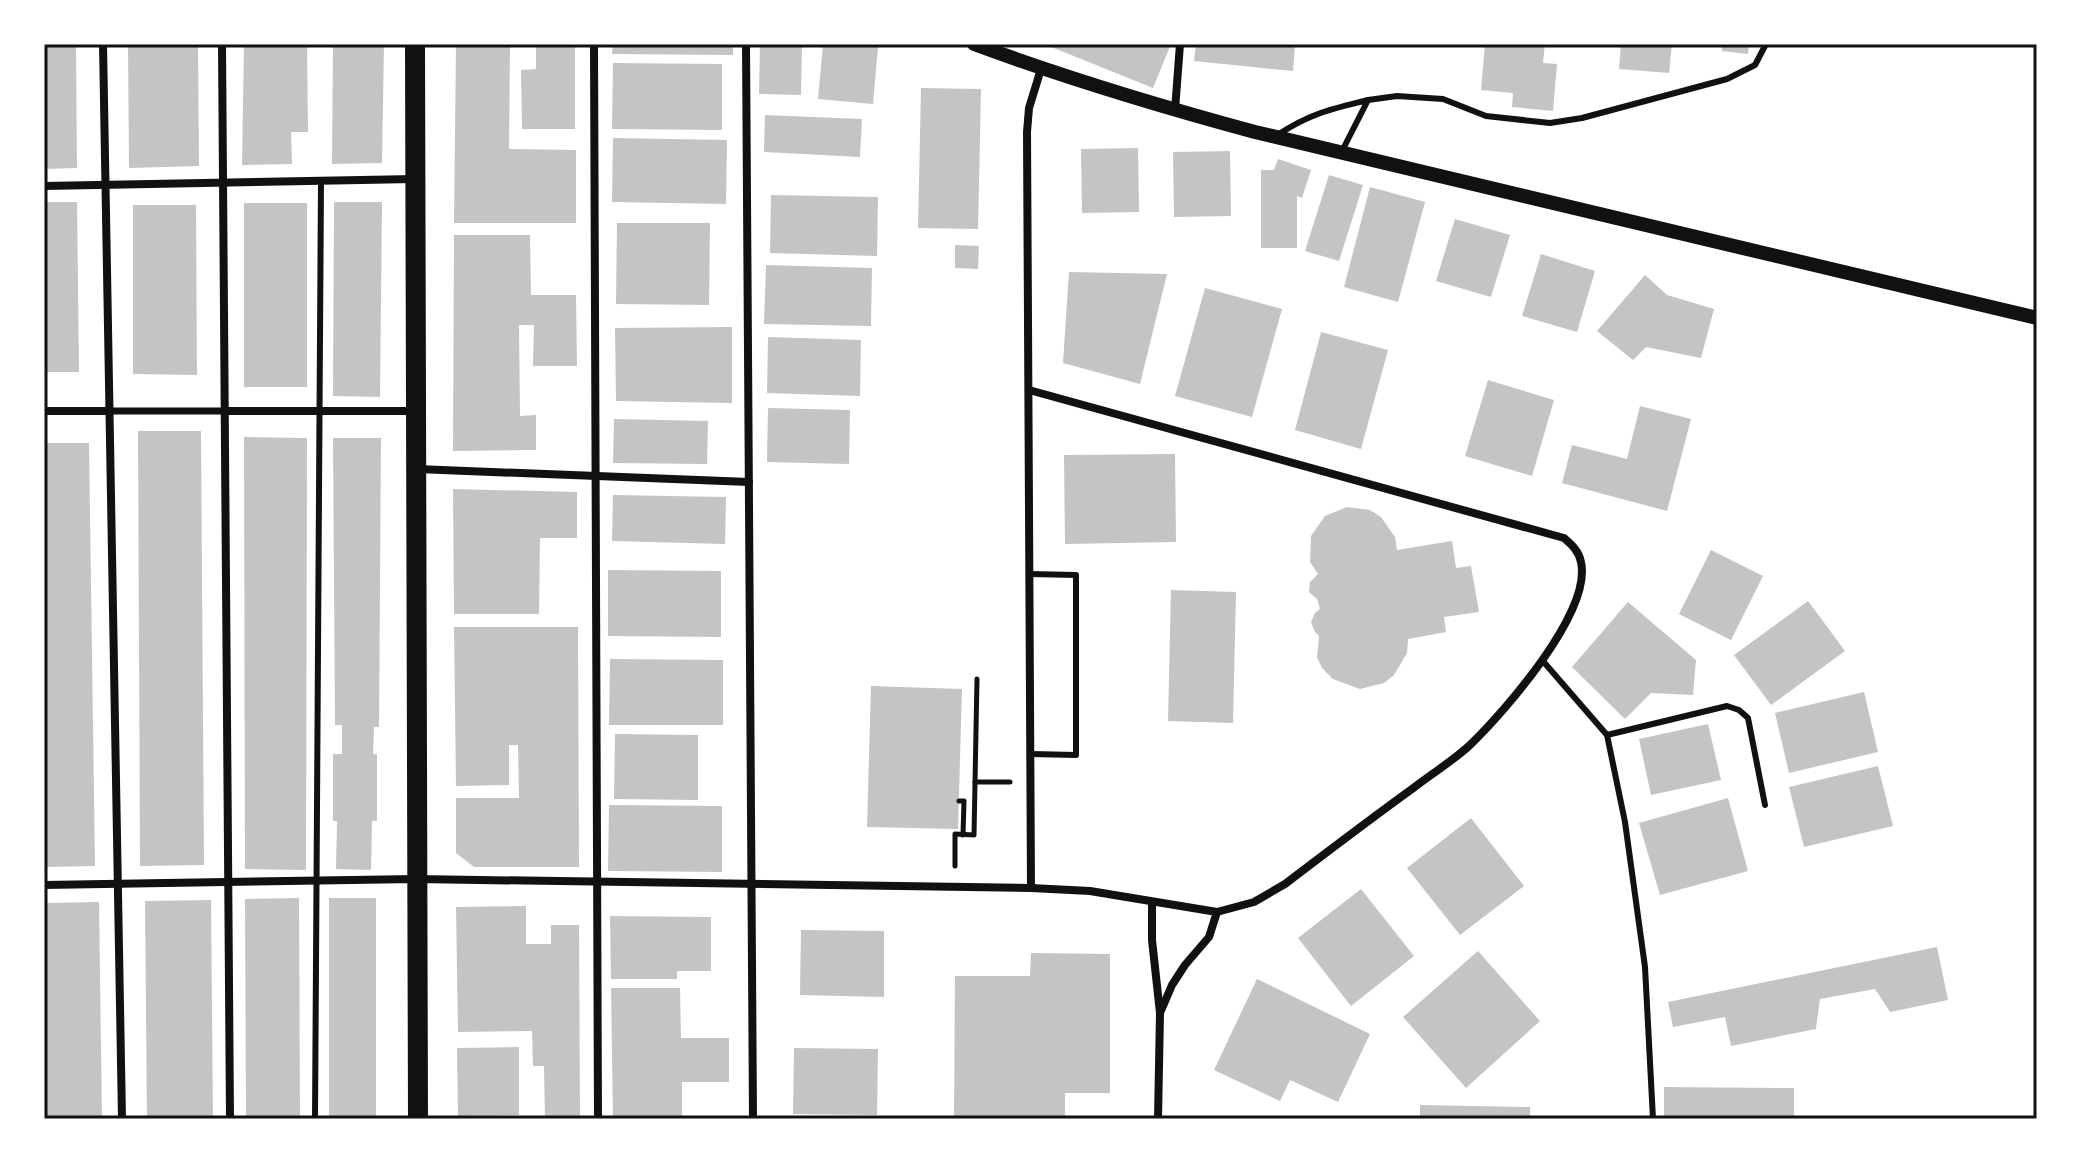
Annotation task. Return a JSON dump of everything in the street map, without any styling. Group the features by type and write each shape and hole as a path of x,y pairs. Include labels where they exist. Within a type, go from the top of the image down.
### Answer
{"main road":[{"path":"415,44 418,1119"}],"street":[{"path":"103,44 122,1119"},
{"path":"222,44 230,1119"},
{"path":"594,44 598,1119"},
{"path":"746,44 753,1119"},
{"path":"974,44 1041,69 1276,137 2037,318"},
{"path":"1175,110 1180,44"},
{"path":"1031,888 1027,132 1029,108 1041,69"},
{"path":"44,186 415,179"},
{"path":"44,885 416,879 1031,888 1090,891 1217,912 1254,902 1285,884 1468,746 1504,708 1542,660 1568,619 1580,592 1582,564 1573,546 1564,538 1029,390"},
{"path":"44,411 416,411"},
{"path":"416,469 749,482"},
{"path":"1152,902 1152,940 1160,1013 1158,1119"},
{"path":"1160,1013 1172,985 1209,937 1217,912"}],"lane":[{"path":"1276,137 1305,118 1368,100 1397,96 1443,99 1486,116 1550,123 1582,118 1727,79 1755,65 1766,44"},
{"path":"1341,153 1368,100"},
{"path":"315,1119 321,181"},
{"path":"1029,574 1076,575 1076,755 1031,754"},
{"path":"1542,660 1607,735 1625,822 1645,967 1653,1119"},
{"path":"1607,735 1727,706 1739,710 1748,718 1765,805"}],"path":[{"path":"954,887 955,834 974,835 977,679"},
{"path":"975,782 1010,782"},
{"path":"963,835 961,801 975,802"}],"building":[{"path":"44,44 76,44 77,168 44,169"},
{"path":"128,44 198,44 199,166 129,168"},
{"path":"244,44 307,44 308,132 291,132 292,164 242,165"},
{"path":"333,44 384,44 382,163 332,164"},
{"path":"456,44 510,44 509,149 576,150 576,223 454,223"},
{"path":"536,44 575,44 575,129 522,129 521,70 536,69"},
{"path":"613,44 733,44 733,55 612,54"},
{"path":"760,44 802,44 801,95 759,94"},
{"path":"823,44 878,47 873,104 818,99"},
{"path":"1044,44 1171,44 1153,88"},
{"path":"1196,44 1295,44 1293,71 1194,61"},
{"path":"1485,44 1545,44 1543,63 1557,64 1553,111 1512,107 1513,93 1481,90"},
{"path":"1621,44 1672,44 1669,73 1619,69"},
{"path":"1722,44 1749,44 1748,54 1722,51"},
{"path":"613,63 722,64 722,130 612,129"},
{"path":"921,88 981,89 978,229 918,228"},
{"path":"765,115 862,119 860,157 764,152"},
{"path":"613,138 727,140 726,204 612,202"},
{"path":"1138,148 1139,212 1082,213 1081,149"},
{"path":"1230,151 1231,216 1174,217 1173,152"},
{"path":"1278,159 1311,170 1302,198 1297,196 1297,248 1261,248 1261,170 1274,170"},
{"path":"1329,175 1363,185 1339,261 1305,251"},
{"path":"1370,187 1425,202 1398,302 1344,287"},
{"path":"771,195 878,197 877,256 770,253"},
{"path":"44,202 77,202 79,372 44,372"},
{"path":"334,202 382,202 380,397 333,396"},
{"path":"244,203 307,203 307,387 244,387"},
{"path":"133,205 196,205 197,375 133,374"},
{"path":"1455,219 1510,235 1491,297 1436,281"},
{"path":"617,223 710,223 709,305 616,304"},
{"path":"454,235 530,235 531,295 576,295 577,366 533,366 534,325 519,325 520,416 536,415 536,450 453,451"},
{"path":"955,245 979,246 978,269 955,268"},
{"path":"1541,254 1595,271 1577,332 1522,316"},
{"path":"766,265 872,268 871,326 764,324"},
{"path":"1069,272 1167,274 1140,384 1063,363"},
{"path":"1645,275 1667,295 1714,309 1701,358 1646,347 1633,360 1597,331"},
{"path":"1205,288 1282,309 1252,417 1175,396"},
{"path":"732,327 732,403 616,401 615,328"},
{"path":"1321,332 1388,350 1361,449 1295,430"},
{"path":"768,337 861,340 860,396 767,393"},
{"path":"1488,380 1554,400 1532,476 1465,456"},
{"path":"1640,406 1691,419 1667,511 1562,483 1572,445 1627,459"},
{"path":"768,408 850,410 849,464 767,462"},
{"path":"614,419 708,421 707,464 613,463"},
{"path":"138,431 201,431 204,865 140,866"},
{"path":"244,437 307,438 306,870 245,869"},
{"path":"333,438 381,438 379,727 374,727 373,754 377,754 377,821 372,821 371,870 336,869 333,754 342,754 342,725 335,725"},
{"path":"44,443 89,443 95,866 44,867"},
{"path":"1175,454 1176,542 1065,544 1064,455"},
{"path":"453,489 577,492 577,538 540,538 539,614 454,614"},
{"path":"613,495 726,497 725,544 612,541"},
{"path":"1347,507 1370,510 1381,517 1395,537 1397,550 1452,541 1456,568 1471,566 1479,612 1444,617 1446,632 1408,639 1407,653 1394,675 1384,683 1360,689 1333,679 1322,668 1317,657 1319,636 1311,622 1320,609 1317,599 1309,592 1310,582 1318,574 1310,562 1311,536 1325,516"},
{"path":"1711,550 1763,576 1731,640 1679,614"},
{"path":"608,570 721,571 721,637 608,636"},
{"path":"1171,590 1236,592 1233,723 1168,721"},
{"path":"1808,601 1845,651 1771,705 1734,655"},
{"path":"1628,602 1696,660 1693,695 1651,693 1625,719 1572,667"},
{"path":"454,627 578,627 579,867 474,867 456,853 456,798 519,798 518,745 509,745 509,785 456,786"},
{"path":"610,659 723,660 723,725 609,725"},
{"path":"871,686 962,689 958,829 867,827"},
{"path":"1864,692 1878,752 1789,773 1775,713"},
{"path":"1708,724 1721,780 1651,795 1639,739"},
{"path":"615,734 698,735 698,800 614,799"},
{"path":"1878,766 1893,826 1804,847 1789,787"},
{"path":"1728,798 1748,871 1660,895 1639,823"},
{"path":"609,805 722,806 722,872 608,871"},
{"path":"1471,818 1524,886 1460,935 1407,868"},
{"path":"1361,889 1414,956 1351,1006 1298,938"},
{"path":"299,898 300,1119 246,1119 245,899"},
{"path":"329,898 376,898 376,1119 329,1119"},
{"path":"211,900 213,1119 147,1119 145,901"},
{"path":"99,902 102,1119 44,1119 44,903"},
{"path":"526,906 526,944 551,944 551,925 579,925 580,1119 545,1119 544,1066 533,1066 532,1031 458,1032 456,907"},
{"path":"610,916 711,917 711,971 677,971 677,979 611,979"},
{"path":"801,930 884,931 884,997 800,995"},
{"path":"1937,947 1948,1000 1890,1012 1875,989 1820,999 1816,1029 1731,1046 1725,1017 1673,1027 1668,1002"},
{"path":"1478,951 1540,1021 1466,1088 1403,1017"},
{"path":"1031,953 1110,954 1110,1093 1065,1093 1065,1119 954,1119 955,976 1030,976"},
{"path":"1257,979 1370,1034 1338,1102 1290,1080 1280,1101 1214,1070"},
{"path":"611,988 680,988 681,1038 729,1038 729,1082 682,1082 682,1119 613,1119"},
{"path":"519,1047 519,1115 458,1116 457,1048"},
{"path":"794,1048 878,1049 877,1115 793,1114"},
{"path":"1664,1087 1794,1088 1794,1119 1664,1119"},
{"path":"1420,1105 1530,1107 1530,1119 1420,1119"}]}
